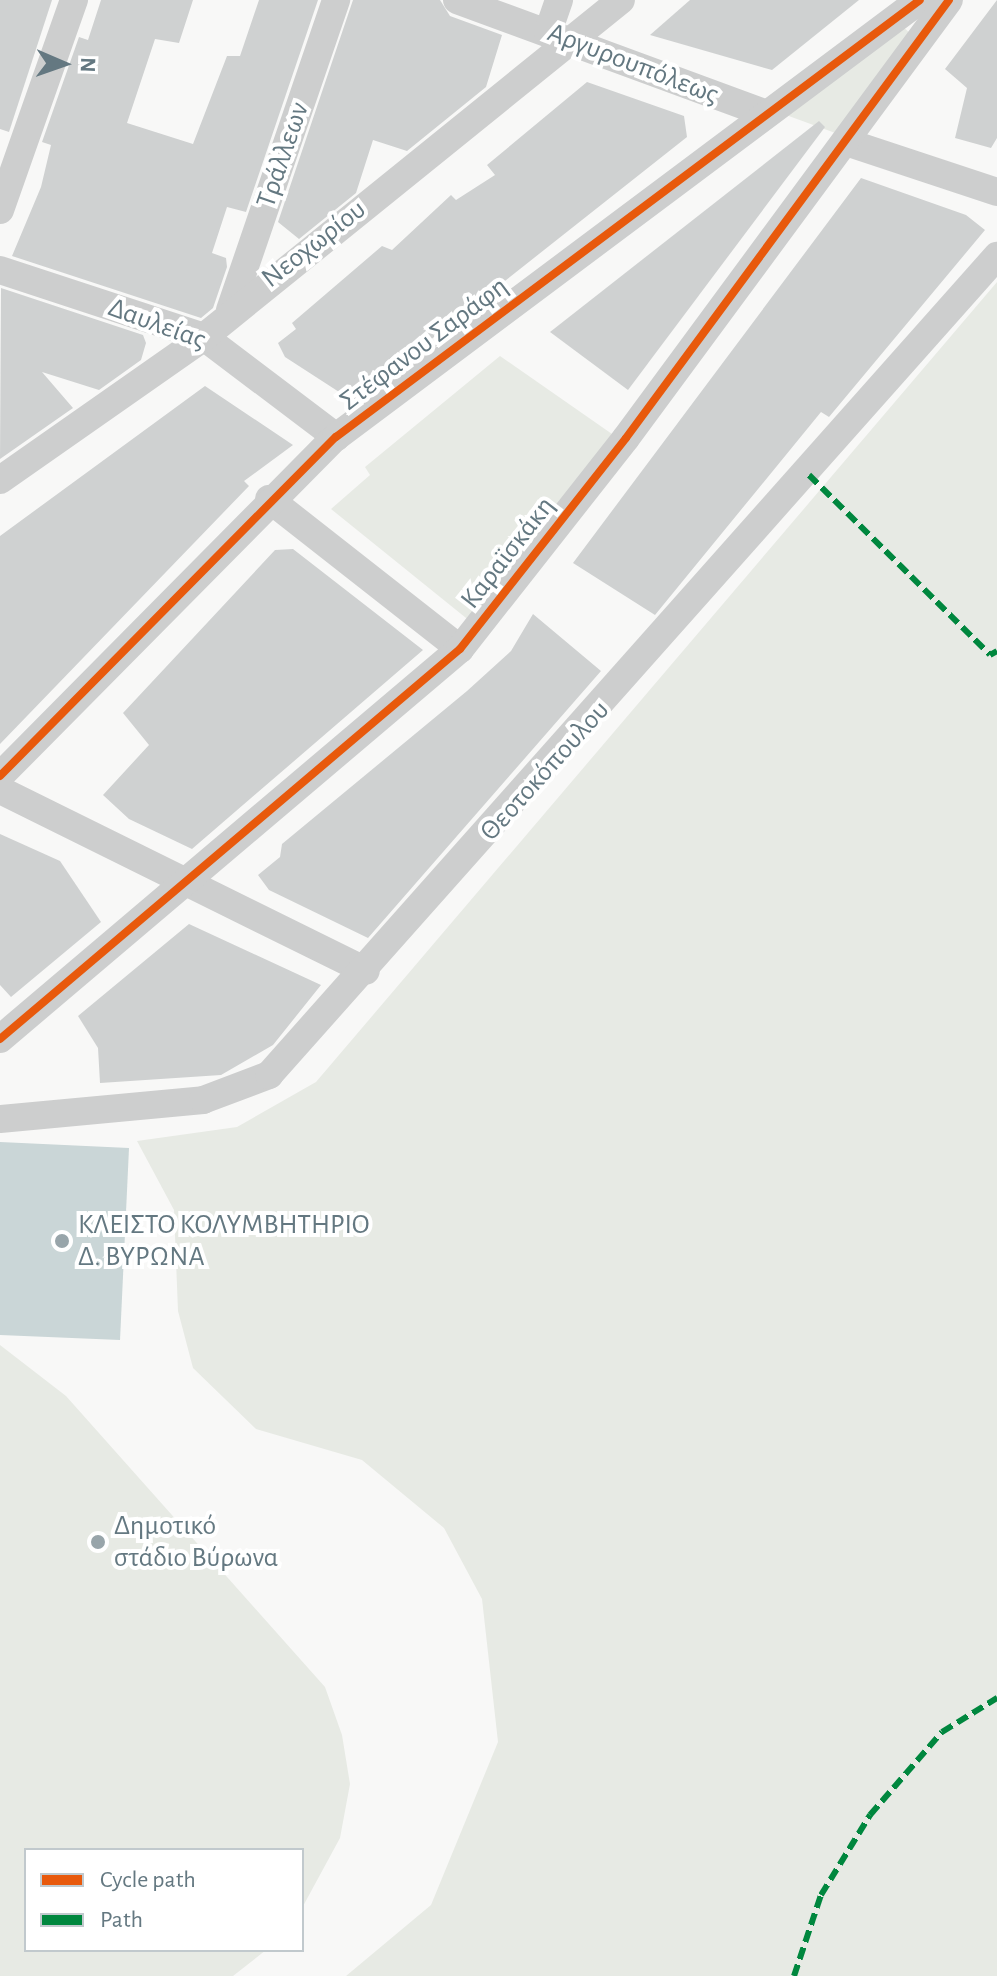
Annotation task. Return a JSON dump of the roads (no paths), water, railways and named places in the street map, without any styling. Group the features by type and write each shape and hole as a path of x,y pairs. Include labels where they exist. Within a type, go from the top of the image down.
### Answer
{"street":[{"path":"0,210 74,0"},
{"name":"Τράλλεων","path":"230,310 336,0"},
{"name":"Αργυρουπόλεως","path":"457,0 764,113"},
{"path":"559,0 560,37"},
{"name":"Νεοχωρίου","path":"0,480 204,337 230,310 560,37 621,0"},
{"name":"Στέφανου Σαράφη","path":"0,776 269,499 336,437 764,113 920,0"},
{"name":"Καραϊσκάκη","path":"0,1039 460,649 846,142 949,0"},
{"path":"846,142 997,192"},
{"name":"Θεοτοκόπουλου","path":"0,1119 237,1090 299,1049 997,256"},
{"name":"Δαυλείας","path":"0,270 204,337 336,437"},
{"path":"269,499 460,649"},
{"path":"0,790 181,884 366,971"}],"place":[{"name":"ΚΛΕΙΣΤΟ ΚΟΛΥΜΒΗΤΗΡΙΟ Δ. ΒΥΡΩΝΑ","path":"62,1241"},
{"name":"Δημοτικό στάδιο Βύρωνα","path":"98,1542"}]}
